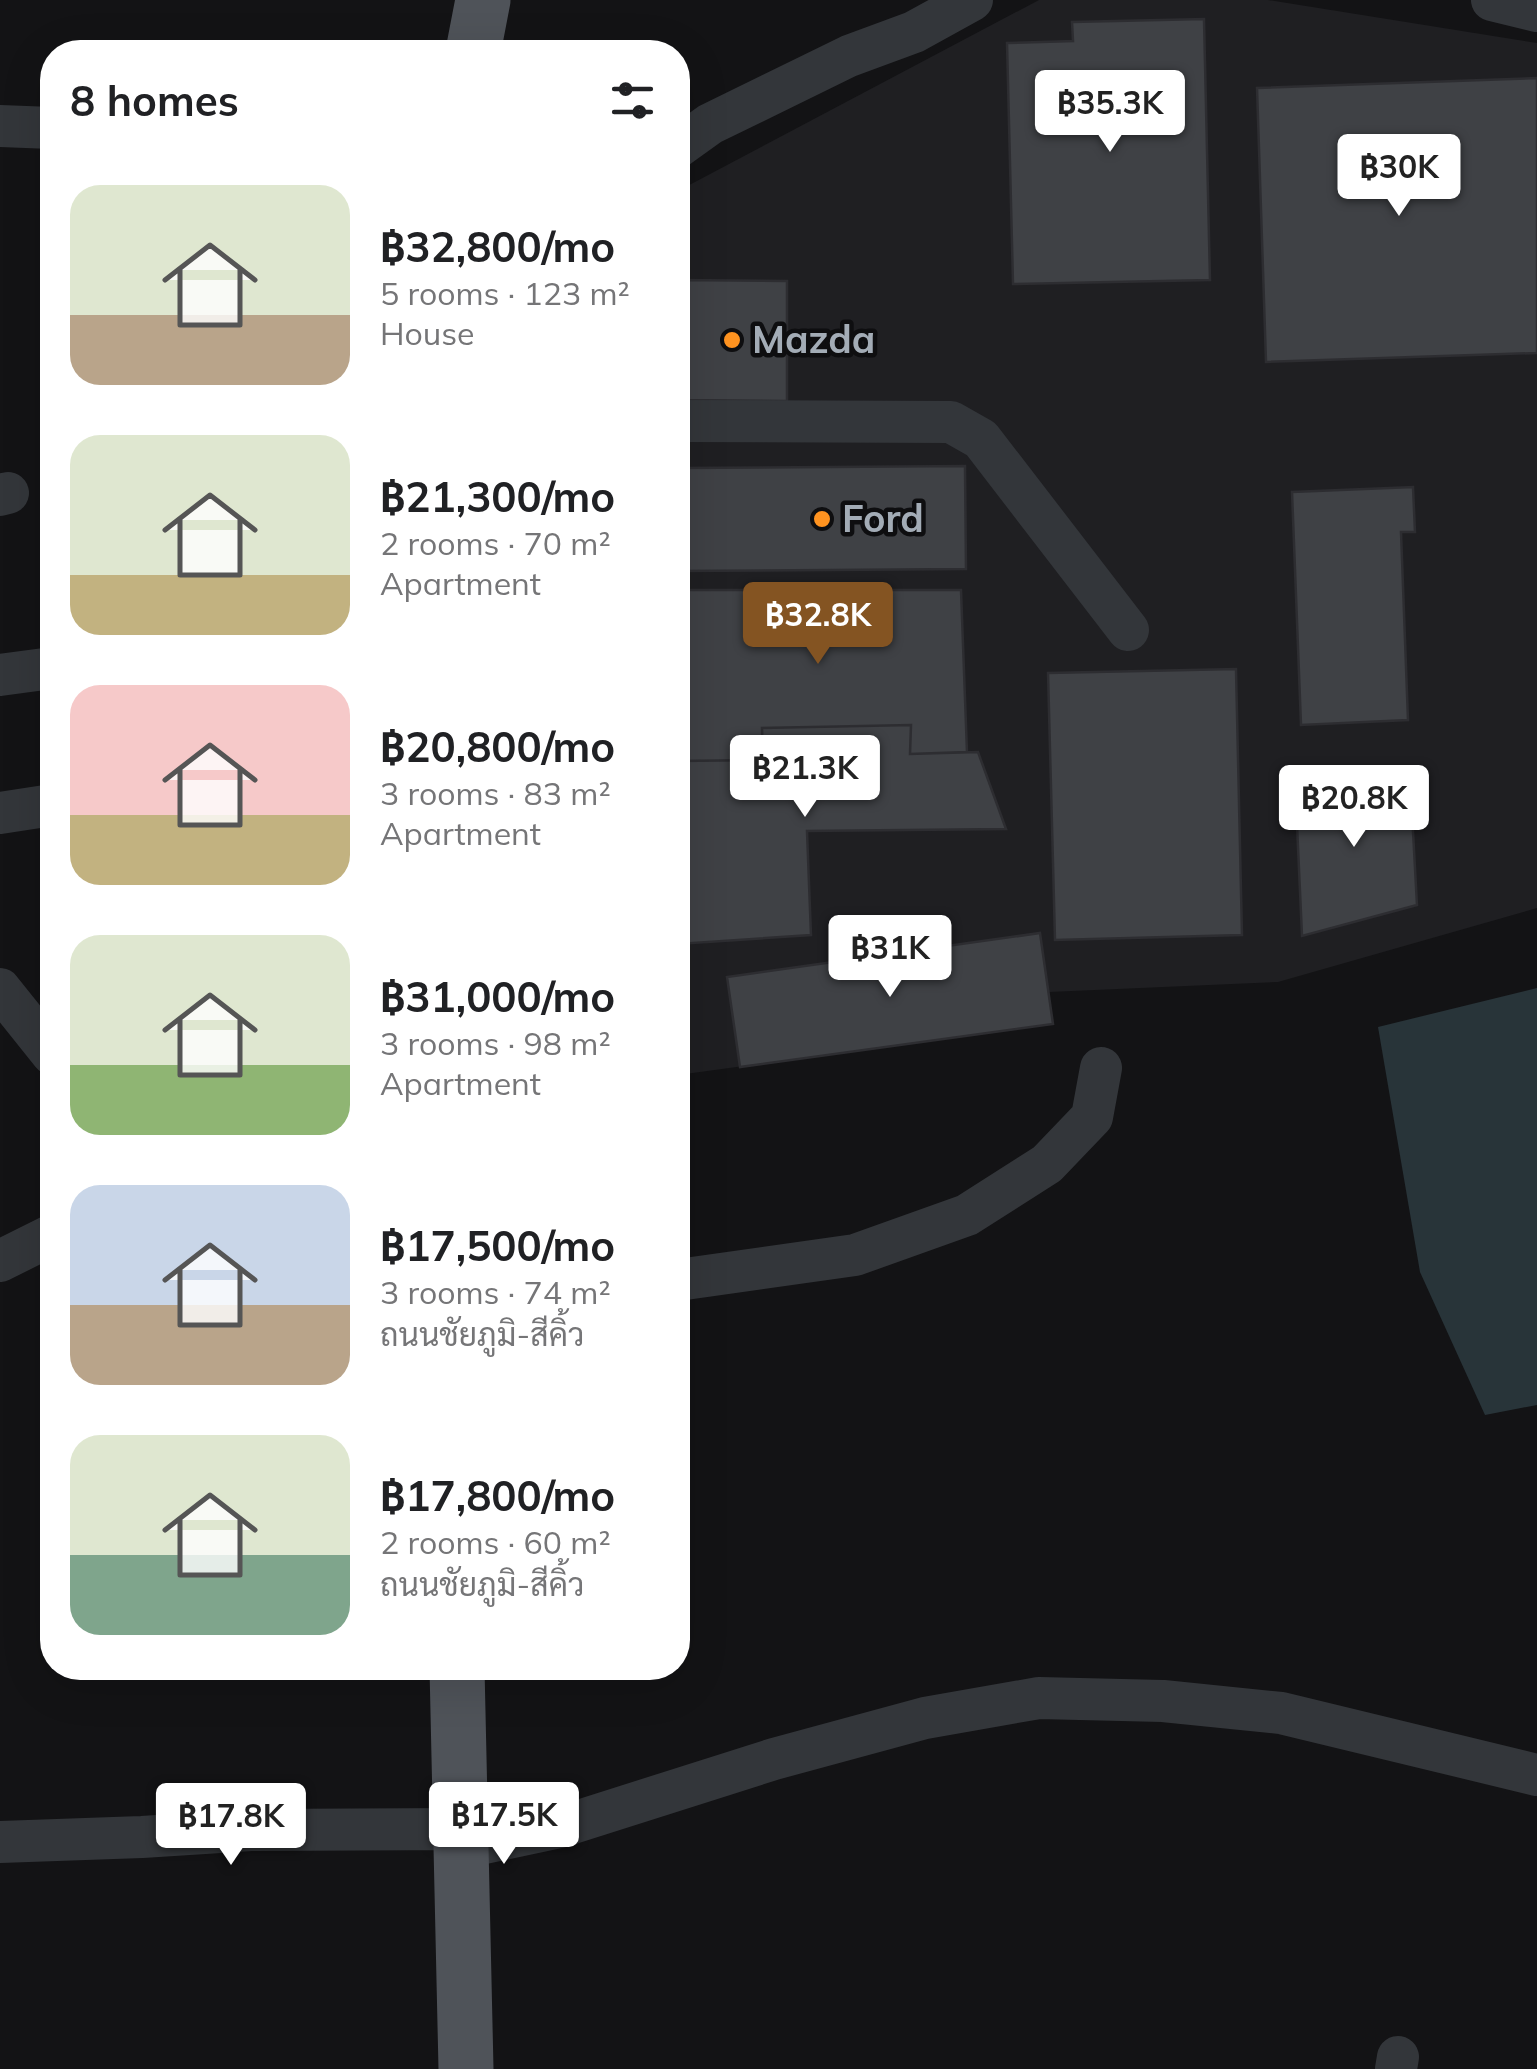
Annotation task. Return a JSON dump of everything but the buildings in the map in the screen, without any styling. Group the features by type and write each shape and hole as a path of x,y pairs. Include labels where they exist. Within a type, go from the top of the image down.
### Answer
{"main road":[{"path":"475,40 483,0"},
{"path":"457,1680 466,2069"}],"street":[{"path":"690,138 710,124 849,56 914,32 972,0"},
{"path":"1492,0 1537,11"},
{"path":"0,126 40,128"},
{"path":"690,421 952,422 981,439 1128,630"},
{"path":"0,675 40,670"},
{"path":"0,813 40,807"},
{"path":"0,988 40,1039"},
{"path":"690,1278 855,1255 967,1215 1047,1164 1092,1117 1102,1068"},
{"path":"0,1261 40,1241"},
{"path":"0,1842 251,1830 461,1838 560,1827 925,1718 1039,1698 1163,1701 1281,1713 1537,1775"}],"shaded area":[{"path":"1039,0 1268,0 1537,43 1537,908 1278,982 1049,992 1053,1024 690,1073 690,185"},
{"path":"1537,988 1537,1405 1485,1415 1420,1272 1378,1027"}],"place":[{"name":"Mazda","path":"732,340"},
{"name":"Ford","path":"822,519"}]}
